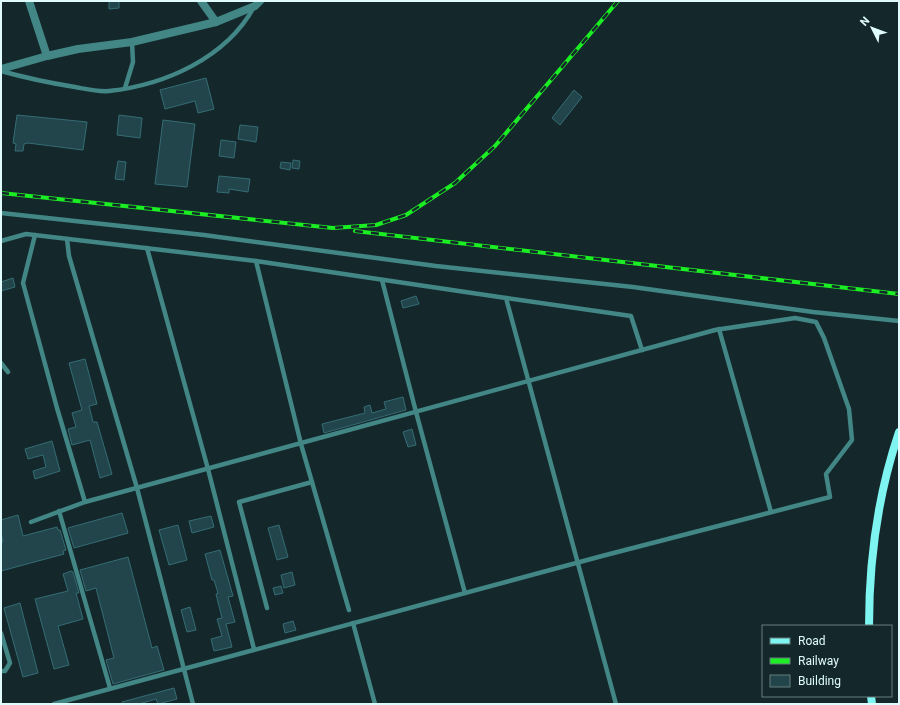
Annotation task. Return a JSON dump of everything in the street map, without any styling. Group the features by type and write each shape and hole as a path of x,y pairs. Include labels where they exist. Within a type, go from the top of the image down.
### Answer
{"street":[{"path":"29,1 47,56"},
{"path":"201,1 216,22"},
{"path":"1,70 47,56 78,49 132,42 216,22 257,3"},
{"path":"869,625 870,583 876,533 885,484 899,432"}],"lane":[{"path":"1,70 33,81 95,90 108,91 125,88 163,78 209,57 245,24 257,3"},
{"path":"125,88 133,62 132,42"},
{"path":"1,212 204,235 436,266 633,287 813,312 899,321"},
{"path":"1,242 26,234 147,248 256,261 631,316 642,350"},
{"path":"35,235 23,283 57,408 85,502"},
{"path":"67,239 69,256 137,488 193,704"},
{"path":"147,248 208,469 254,649"},
{"path":"256,261 301,444 349,610"},
{"path":"382,280 465,593"},
{"path":"506,298 616,704"},
{"path":"31,522 85,502 720,329 796,318 816,322 824,338 849,409 852,440 826,474 830,497 254,649 54,704"},
{"path":"720,329 771,512"},
{"path":"1,363 8,372"},
{"path":"267,608 239,502 312,482"},
{"path":"59,512 110,688"},
{"path":"353,623 375,704"},
{"path":"1,633 10,663 5,671 1,671"}],"building":[{"path":"109,1 119,1 119,8 109,9"},
{"path":"206,78 214,109 198,113 195,101 165,109 160,90"},
{"path":"574,90 582,97 560,125 552,118"},
{"path":"17,115 87,122 83,150 28,143 24,144 23,151 15,151 16,144 13,143"},
{"path":"119,115 142,118 140,138 117,135"},
{"path":"163,120 195,124 187,187 155,184"},
{"path":"240,125 258,127 256,142 238,139"},
{"path":"221,140 236,142 234,158 219,156"},
{"path":"293,160 300,161 299,169 292,168"},
{"path":"118,161 126,162 124,180 115,179"},
{"path":"281,162 291,163 290,170 280,168"},
{"path":"219,176 250,179 248,192 229,189 229,193 217,192"},
{"path":"13,278 15,287 1,291 1,282"},
{"path":"416,296 419,304 403,308 401,301"},
{"path":"85,359 97,404 89,406 93,422 97,422 112,474 100,478 90,440 72,445 68,429 76,427 72,413 82,410 69,363"},
{"path":"403,397 406,410 324,433 322,424 365,413 364,407 370,405 372,413 386,409 384,402"},
{"path":"412,429 416,445 408,447 403,432"},
{"path":"52,441 60,471 35,479 33,471 46,467 43,455 28,459 25,449"},
{"path":"122,513 128,533 74,548 68,528"},
{"path":"18,515 23,536 57,527 58,530 60,530 66,550 63,551 64,554 1,571 1,542 3,542 1,520"},
{"path":"211,516 214,527 192,533 189,521"},
{"path":"178,525 187,560 169,565 159,530"},
{"path":"279,525 288,557 277,560 268,528"},
{"path":"220,550 233,596 228,597 235,622 226,624 232,647 214,651 211,639 222,636 217,619 222,618 216,594 218,593 214,580 212,580 205,554"},
{"path":"128,557 152,648 157,646 164,670 113,684 106,660 114,658 96,588 86,591 80,570"},
{"path":"71,571 73,572 79,593 76,593 83,619 58,626 69,665 54,669 35,599 68,591 63,574"},
{"path":"292,572 295,585 284,588 281,575"},
{"path":"281,586 283,593 275,595 273,588"},
{"path":"20,603 38,673 23,677 4,608"},
{"path":"190,607 196,630 187,632 181,610"},
{"path":"293,621 296,630 285,633 283,624"},
{"path":"174,688 177,699 158,704 156,699 139,704 123,704 122,702"}],"railway":[{"path":"1,193 333,228 376,225 406,215 455,183 495,146 618,1"},
{"path":"355,231 899,294"}]}
